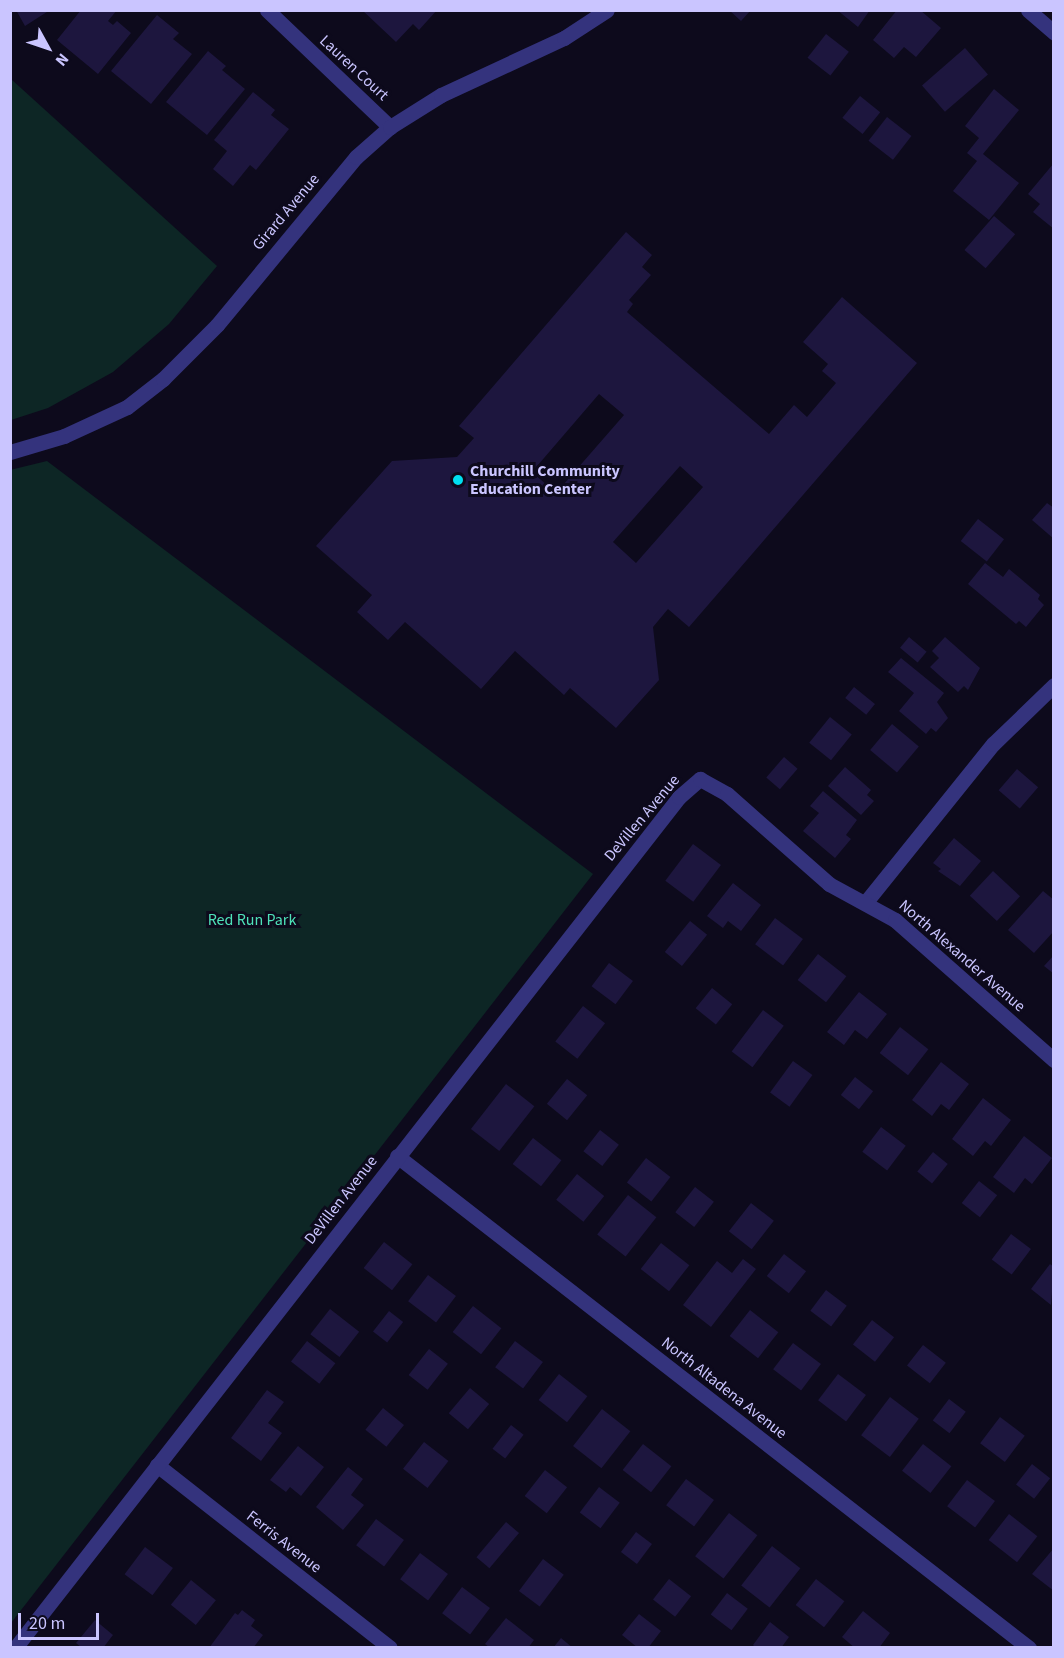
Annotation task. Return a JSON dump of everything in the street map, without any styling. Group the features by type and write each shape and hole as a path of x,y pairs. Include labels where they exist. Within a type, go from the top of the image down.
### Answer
{"street":[{"name":"Lauren Court","path":"267,10 390,127"},
{"name":"Girard Avenue","path":"10,452 64,436 127,407 164,380 217,325 356,157 390,127 441,95 564,38 607,10"},
{"path":"1028,10 1053,33"},
{"path":"865,903 993,744 1053,685"},
{"name":"North Alexander Avenue","path":"700,779 727,794 829,884 895,920 1053,1060"},
{"name":"DeVillen Avenue","path":"15,1647 679,797 700,779"},
{"name":"North Altadena Avenue","path":"397,1156 1029,1647"},
{"name":"Ferris Avenue","path":"157,1465 390,1647"}],"green space":[{"path":"11,79 217,266 169,324 113,372 48,408 11,420"},
{"name":"Red Run Park","path":"47,461 593,874 11,1623 10,470"}],"building":[{"path":"16,10 50,10 25,26"},
{"path":"81,10 117,10 108,21 113,25 117,21 131,33 98,74 57,40"},
{"path":"362,10 437,10 419,30 413,24 396,42"},
{"path":"729,10 751,10 741,21"},
{"path":"837,10 870,10 858,27"},
{"path":"897,10 920,10 941,28 916,57 904,47 894,58 873,40"},
{"path":"157,15 179,33 173,39 192,54 151,104 111,71"},
{"path":"826,34 849,52 830,75 808,58"},
{"path":"965,48 988,74 945,112 922,85"},
{"path":"208,51 226,66 222,70 245,89 207,135 166,102"},
{"path":"994,89 1019,110 983,154 1019,183 989,220 953,191 977,161 967,153 979,138 965,126"},
{"path":"253,92 275,110 271,115 289,129 256,170 250,165 233,186 213,169 227,151 214,140"},
{"path":"860,96 880,112 863,134 842,118"},
{"path":"887,117 911,136 893,160 869,141"},
{"path":"1054,163 1054,229 1033,212 1040,204 1028,194"},
{"path":"994,216 1015,234 986,268 964,250"},
{"name":"Churchill Community Education Center","path":"626,232 652,255 642,267 651,275 629,300 633,304 627,312 769,434 794,405 807,417 836,383 822,371 828,364 803,342 842,297 917,363 689,627 668,609 653,627 659,680 616,728 570,688 564,695 515,651 481,689 405,622 388,640 357,612 372,595 316,546 392,461 457,457 474,438 459,426","holes":["599,394 624,415 556,493 532,472","680,466 703,487 636,563 613,542"]},
{"path":"1047,503 1054,508 1054,539 1032,520"},
{"path":"978,519 1004,539 987,561 961,541"},
{"path":"985,563 1003,577 1009,569 1040,595 1038,599 1044,605 1026,627 1019,621 1016,624 968,584"},
{"path":"909,637 927,652 918,663 900,648"},
{"path":"945,637 980,668 968,690 964,686 958,692 930,667 939,658 932,651"},
{"path":"901,658 944,693 937,702 948,718 936,732 931,728 926,734 899,711 914,693 888,672"},
{"path":"854,687 875,704 866,715 845,698"},
{"path":"830,717 852,735 831,760 809,743"},
{"path":"892,724 919,746 897,773 870,750"},
{"path":"784,757 798,769 780,789 766,777"},
{"path":"845,767 871,790 867,795 874,801 861,815 828,786"},
{"path":"1017,769 1038,787 1020,809 999,790"},
{"path":"823,791 857,820 846,835 851,839 835,858 803,831 819,813 810,806"},
{"path":"954,838 981,861 960,886 938,871 941,869 933,863"},
{"path":"693,844 721,865 693,902 665,881"},
{"path":"993,871 1020,896 997,921 970,896"},
{"path":"733,883 761,905 741,931 728,921 723,928 707,916"},
{"path":"1043,891 1054,900 1054,931 1034,953 1008,930"},
{"path":"775,918 803,939 783,965 755,944"},
{"path":"690,921 707,935 682,966 665,952"},
{"path":"818,954 846,976 826,1002 798,980"},
{"path":"1054,955 1054,974 1044,966"},
{"path":"609,963 633,981 616,1004 592,986"},
{"path":"712,988 732,1004 716,1025 696,1008"},
{"path":"859,992 887,1014 867,1039 855,1030 844,1045 827,1032"},
{"path":"583,1006 605,1023 577,1059 555,1041"},
{"path":"763,1010 784,1026 752,1067 732,1052"},
{"path":"900,1027 928,1049 908,1075 880,1053"},
{"path":"793,1061 812,1075 789,1107 770,1093"},
{"path":"941,1062 969,1084 949,1110 941,1104 932,1116 912,1100"},
{"path":"855,1077 873,1091 859,1109 841,1095"},
{"path":"567,1079 587,1095 567,1120 547,1104"},
{"path":"506,1084 534,1106 499,1151 471,1129"},
{"path":"983,1098 1011,1120 991,1146 985,1141 973,1156 952,1139"},
{"path":"881,1127 906,1146 887,1170 862,1152"},
{"path":"600,1130 619,1145 602,1166 583,1151"},
{"path":"1024,1136 1052,1158 1032,1184 1025,1178 1014,1193 993,1177"},
{"path":"533,1138 561,1160 541,1186 513,1164"},
{"path":"933,1152 948,1164 932,1183 917,1171"},
{"path":"646,1158 670,1177 651,1202 627,1182"},
{"path":"577,1174 604,1196 583,1222 556,1200"},
{"path":"979,1181 997,1195 980,1217 962,1203"},
{"path":"695,1187 714,1202 694,1227 675,1212"},
{"path":"628,1195 656,1217 626,1257 597,1234"},
{"path":"751,1203 774,1221 752,1249 729,1231"},
{"path":"1011,1234 1031,1249 1012,1275 992,1260"},
{"path":"384,1242 412,1264 392,1290 364,1268"},
{"path":"661,1243 689,1265 669,1291 641,1269"},
{"path":"784,1254 806,1271 789,1293 767,1276"},
{"path":"743,1259 756,1269 711,1327 683,1305 717,1261 732,1273"},
{"path":"1050,1264 1054,1267 1051,1305 1031,1289"},
{"path":"428,1275 456,1296 436,1322 408,1301"},
{"path":"826,1290 847,1306 831,1326 810,1311"},
{"path":"473,1306 501,1328 481,1354 453,1332"},
{"path":"330,1309 359,1332 339,1357 310,1334"},
{"path":"750,1310 778,1332 758,1358 730,1336"},
{"path":"389,1311 403,1322 387,1343 373,1331"},
{"path":"872,1320 894,1337 875,1362 853,1344"},
{"path":"307,1341 335,1363 319,1384 291,1361"},
{"path":"515,1341 543,1362 523,1388 495,1367"},
{"path":"793,1343 821,1364 801,1390 773,1369"},
{"path":"923,1345 946,1363 930,1383 907,1365"},
{"path":"429,1349 448,1364 428,1390 409,1375"},
{"path":"559,1374 587,1396 567,1422 539,1400"},
{"path":"838,1374 866,1395 846,1421 818,1400"},
{"path":"470,1388 489,1404 468,1429 449,1413"},
{"path":"267,1390 284,1402 268,1423 282,1433 261,1461 231,1438"},
{"path":"890,1397 919,1419 890,1457 861,1435"},
{"path":"949,1399 966,1412 950,1433 933,1421"},
{"path":"383,1408 404,1425 386,1447 365,1430"},
{"path":"602,1409 630,1431 601,1468 573,1446"},
{"path":"1000,1417 1025,1436 1005,1462 980,1443"},
{"path":"511,1425 524,1435 505,1458 493,1449"},
{"path":"424,1442 448,1461 427,1488 403,1469"},
{"path":"643,1444 671,1466 651,1492 623,1470"},
{"path":"923,1444 951,1466 930,1493 902,1471"},
{"path":"298,1446 324,1467 301,1496 290,1487 286,1492 270,1480"},
{"path":"1032,1464 1050,1478 1034,1499 1016,1484"},
{"path":"348,1467 363,1479 351,1495 364,1505 343,1530 316,1507"},
{"path":"545,1470 567,1487 547,1513 525,1496"},
{"path":"686,1479 714,1500 694,1526 666,1505"},
{"path":"967,1480 995,1501 975,1527 947,1506"},
{"path":"599,1487 620,1503 601,1528 580,1513"},
{"path":"729,1513 757,1535 724,1579 695,1556"},
{"path":"1009,1514 1037,1536 1017,1562 989,1540"},
{"path":"376,1519 404,1540 384,1566 356,1545"},
{"path":"506,1522 519,1533 489,1568 476,1557"},
{"path":"636,1532 652,1544 637,1564 621,1552"},
{"path":"772,1546 800,1568 770,1608 741,1585"},
{"path":"145,1547 173,1568 152,1595 125,1574"},
{"path":"1054,1548 1054,1591 1032,1574"},
{"path":"420,1553 448,1574 428,1600 400,1579"},
{"path":"543,1559 564,1575 540,1607 519,1591"},
{"path":"669,1579 691,1596 675,1617 653,1599"},
{"path":"816,1579 844,1601 824,1627 796,1605"},
{"path":"191,1580 216,1600 196,1625 171,1605"},
{"path":"462,1587 490,1608 470,1634 442,1613"},
{"path":"727,1593 748,1609 732,1630 711,1615"},
{"path":"242,1610 255,1620 251,1626 263,1635 253,1648 209,1648 235,1613 238,1615"},
{"path":"863,1611 890,1633 879,1648 855,1648 842,1637"},
{"path":"639,1614 661,1631 648,1648 638,1648 622,1635"},
{"path":"506,1618 534,1640 528,1648 490,1648 485,1644"},
{"path":"95,1620 113,1635 103,1648 82,1648 76,1643"},
{"path":"770,1622 789,1637 781,1648 756,1648 753,1645"},
{"path":"561,1638 573,1648 553,1648"}],"place":[{"name":"Churchill Community Education Center","path":"458,480"}]}
